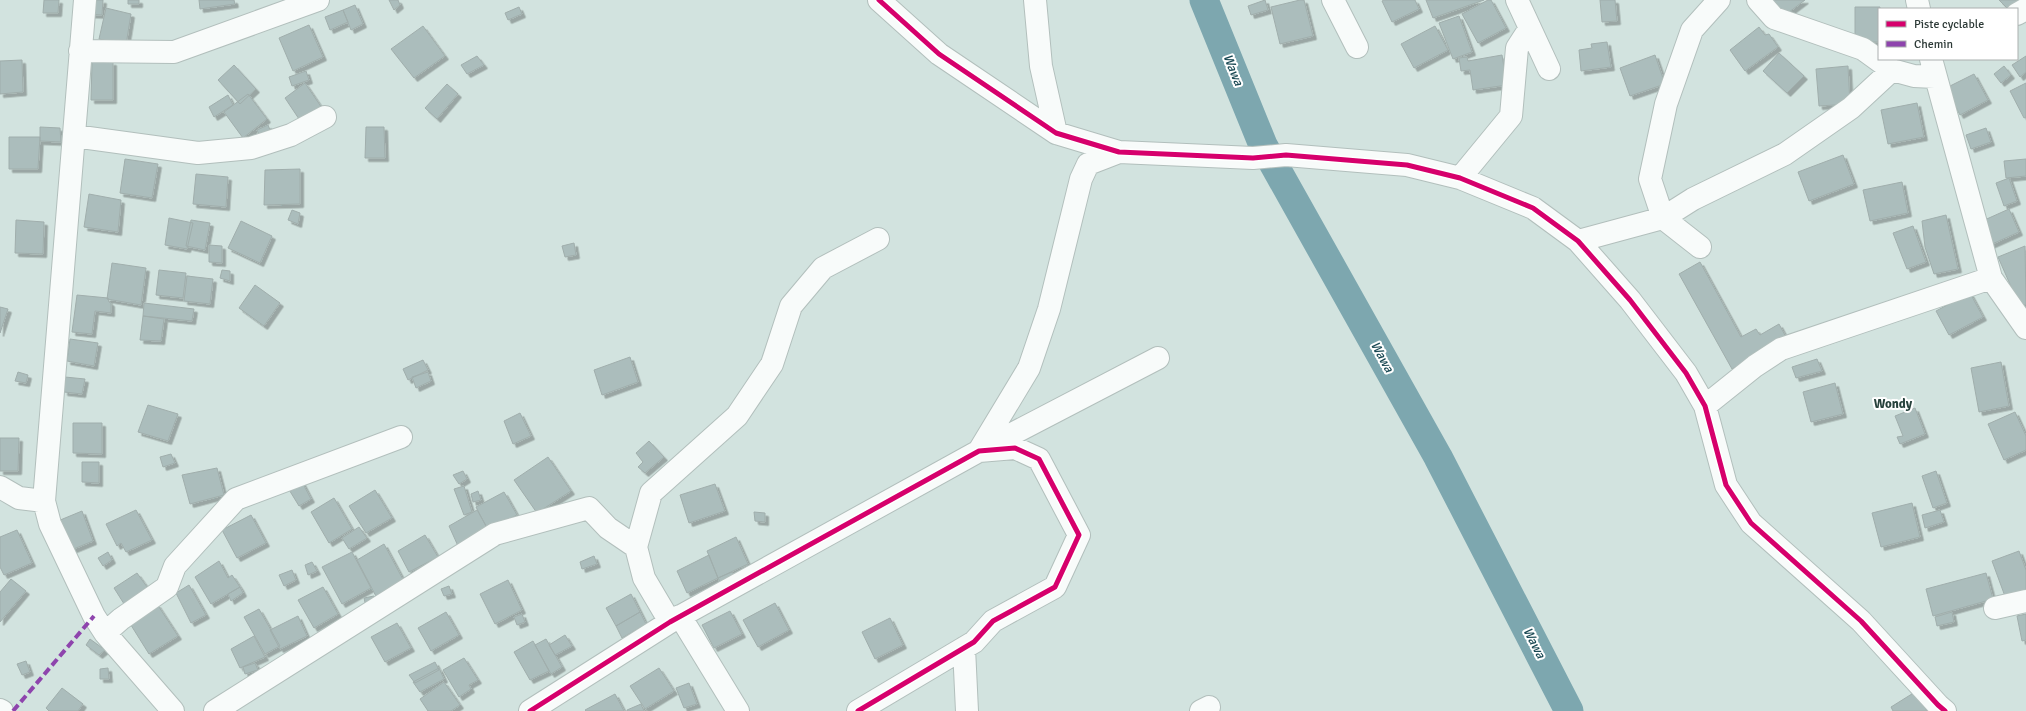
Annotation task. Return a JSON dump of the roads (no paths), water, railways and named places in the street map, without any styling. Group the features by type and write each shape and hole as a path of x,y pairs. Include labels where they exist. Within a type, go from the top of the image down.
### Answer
{"street":[{"path":"84,0 44,502 50,524 94,616 105,634 173,711"},
{"path":"80,51 174,52 318,0"},
{"path":"878,0 940,54 1056,133 1119,152 1253,158 1286,156 1407,165 1460,178 1533,208 1578,241 1630,300 1686,373 1705,406 1726,485 1751,523 1861,621 1945,711"},
{"path":"1035,0 1041,66 1056,133"},
{"path":"1334,0 1357,47"},
{"path":"1517,0 1549,69"},
{"path":"1700,247 1663,218 1650,179 1666,104 1692,30 1720,0"},
{"path":"1758,0 1774,18 1863,50 1892,70"},
{"path":"1460,178 1511,116 1518,48 1530,28"},
{"path":"1578,241 1663,218 1693,199 1785,154 1851,108 1892,70 1930,67 1991,278 2026,328"},
{"path":"74,136 198,153 251,148 291,135 325,117"},
{"path":"979,451 1029,368 1049,309 1081,179 1088,164 1119,152"},
{"path":"738,711 675,619 644,578 636,547 651,493 736,416 772,364 791,306 823,268 878,239"},
{"path":"1705,406 1754,366 1780,349 1991,278"},
{"path":"530,711 675,619 979,451 1158,358"},
{"path":"105,634 121,619 167,587 176,566 236,498 401,437"},
{"path":"858,711 974,642 993,621 1055,587 1079,535 1039,459 1015,448 979,451"},
{"path":"0,487 19,498 44,502"},
{"path":"215,711 495,534 589,508 608,528 636,547"},
{"path":"1995,608 2026,601"},
{"path":"964,648 968,711"}],"waterway":[{"name":"Wawa","path":"1204,0 1263,145 1438,457 1569,711"}],"district":[{"name":"Wondy","path":"1893,404"}]}
